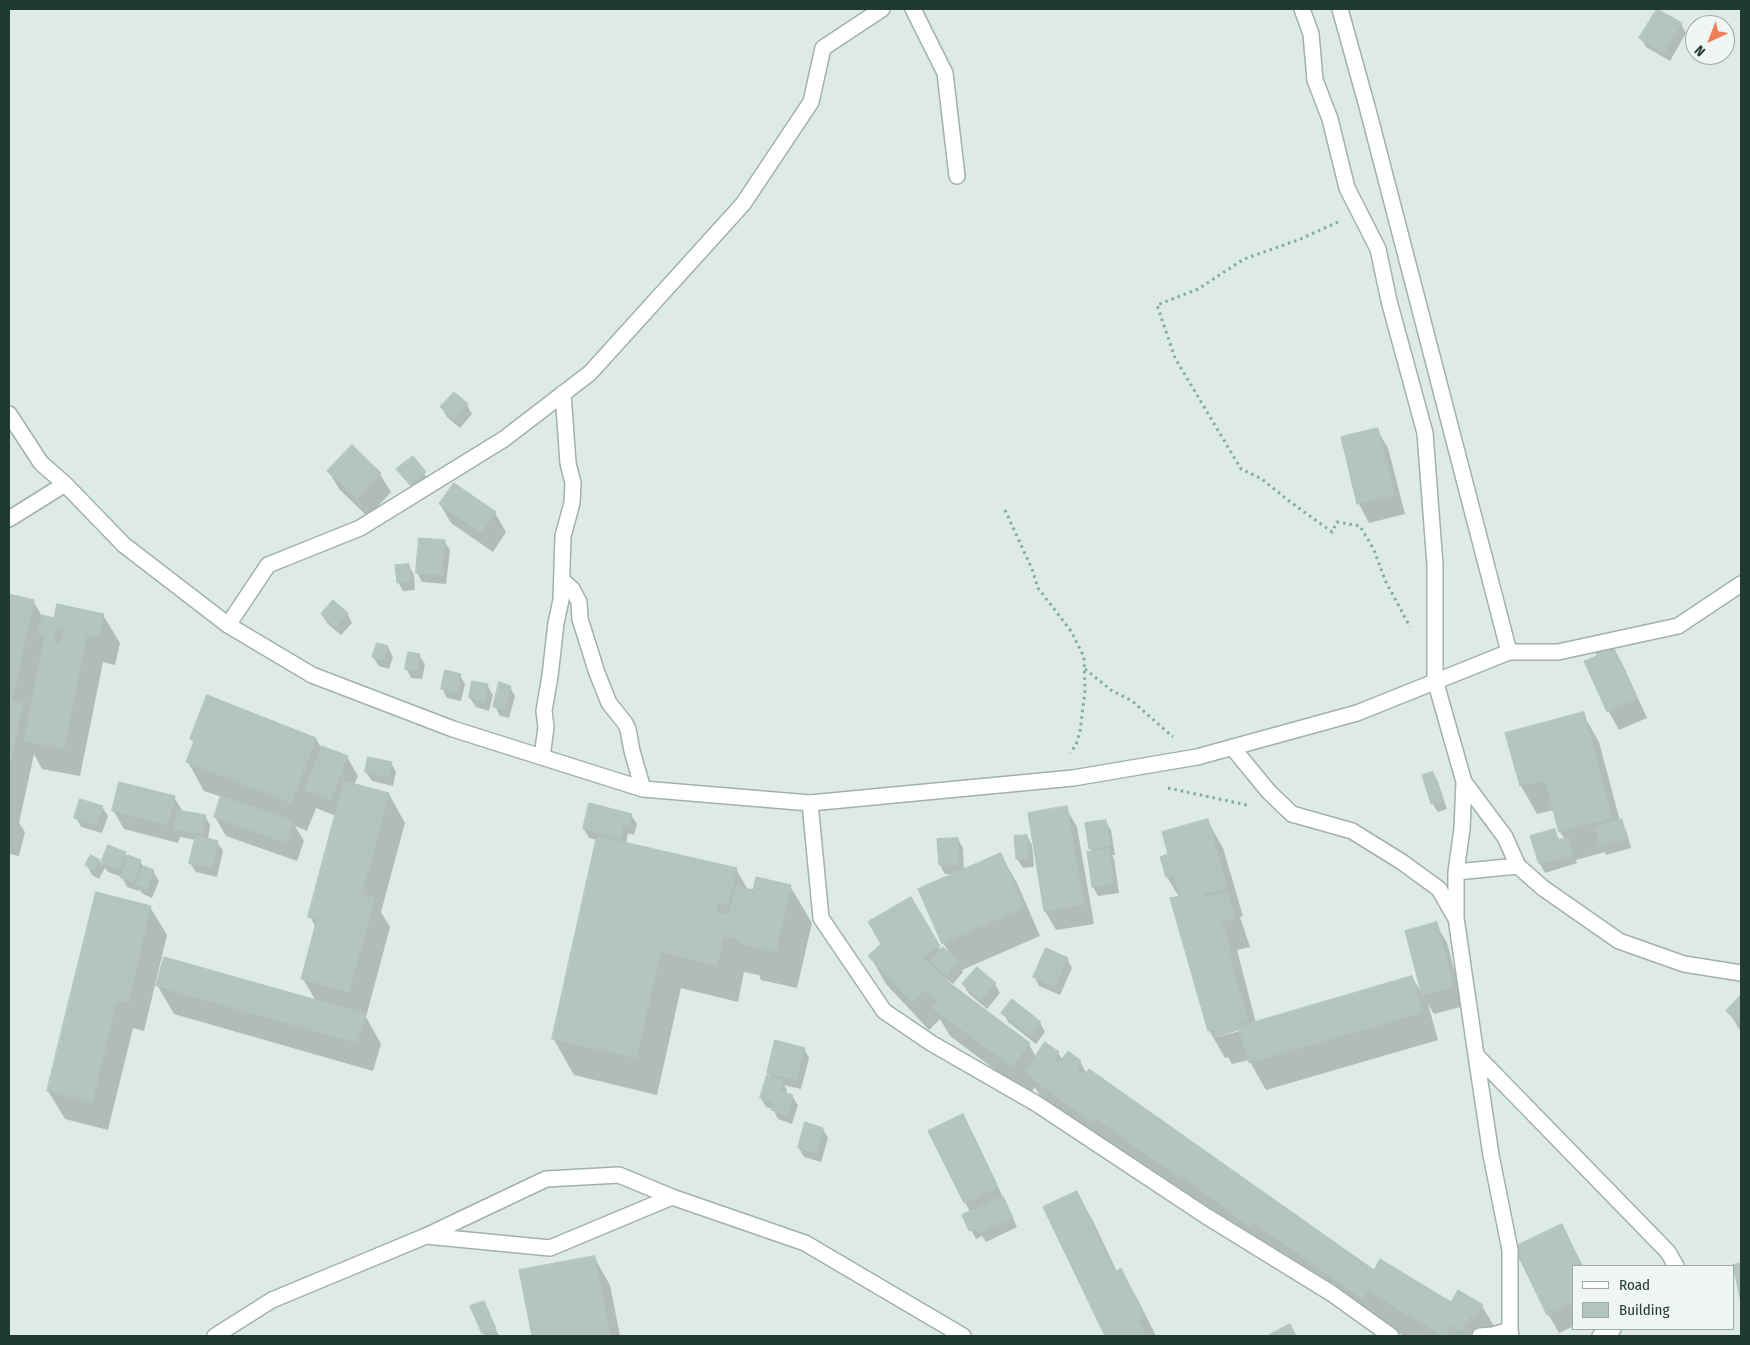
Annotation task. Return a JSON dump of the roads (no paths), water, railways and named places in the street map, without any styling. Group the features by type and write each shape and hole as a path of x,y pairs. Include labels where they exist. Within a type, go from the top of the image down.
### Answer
{"street":[{"path":"228,625 268,565 360,528 504,439 590,373 743,204 811,102 823,48 882,9"},
{"path":"913,9 945,73 957,176"},
{"path":"1302,9 1311,34 1315,80 1330,119 1347,188 1378,249 1389,301 1425,433 1435,565 1435,680 1464,782 1462,829 1456,872 1456,918 1490,1155 1510,1250 1510,1333 1480,1336"},
{"path":"1340,9 1371,119 1509,652"},
{"path":"542,757 546,727 544,711 561,600 563,536 571,512 573,483 568,463 563,393"},
{"path":"9,414 41,463 65,484 124,545 228,625 312,674 453,728 643,789 810,803 1073,778 1197,757 1357,713 1435,680 1509,652 1558,652 1678,626 1741,584"},
{"path":"9,519 65,484"},
{"path":"562,580 572,589 579,602 580,619 597,673 609,703 628,729 643,789"},
{"path":"1232,747 1269,792 1292,814 1352,831 1402,862 1439,889 1456,918"},
{"path":"1464,782 1505,837 1518,866 1543,888 1619,941 1684,964 1741,973"},
{"path":"810,803 821,918 884,1011 930,1043 1037,1104 1206,1216 1331,1293 1391,1336"},
{"path":"1456,872 1518,866"},
{"path":"1476,1055 1668,1252 1675,1265"},
{"path":"215,1336 272,1300 426,1236 546,1179 619,1175 672,1197 805,1243 963,1336"},
{"path":"426,1236 550,1248 672,1197"},
{"path":"1600,1336 1611,1330"}]}
